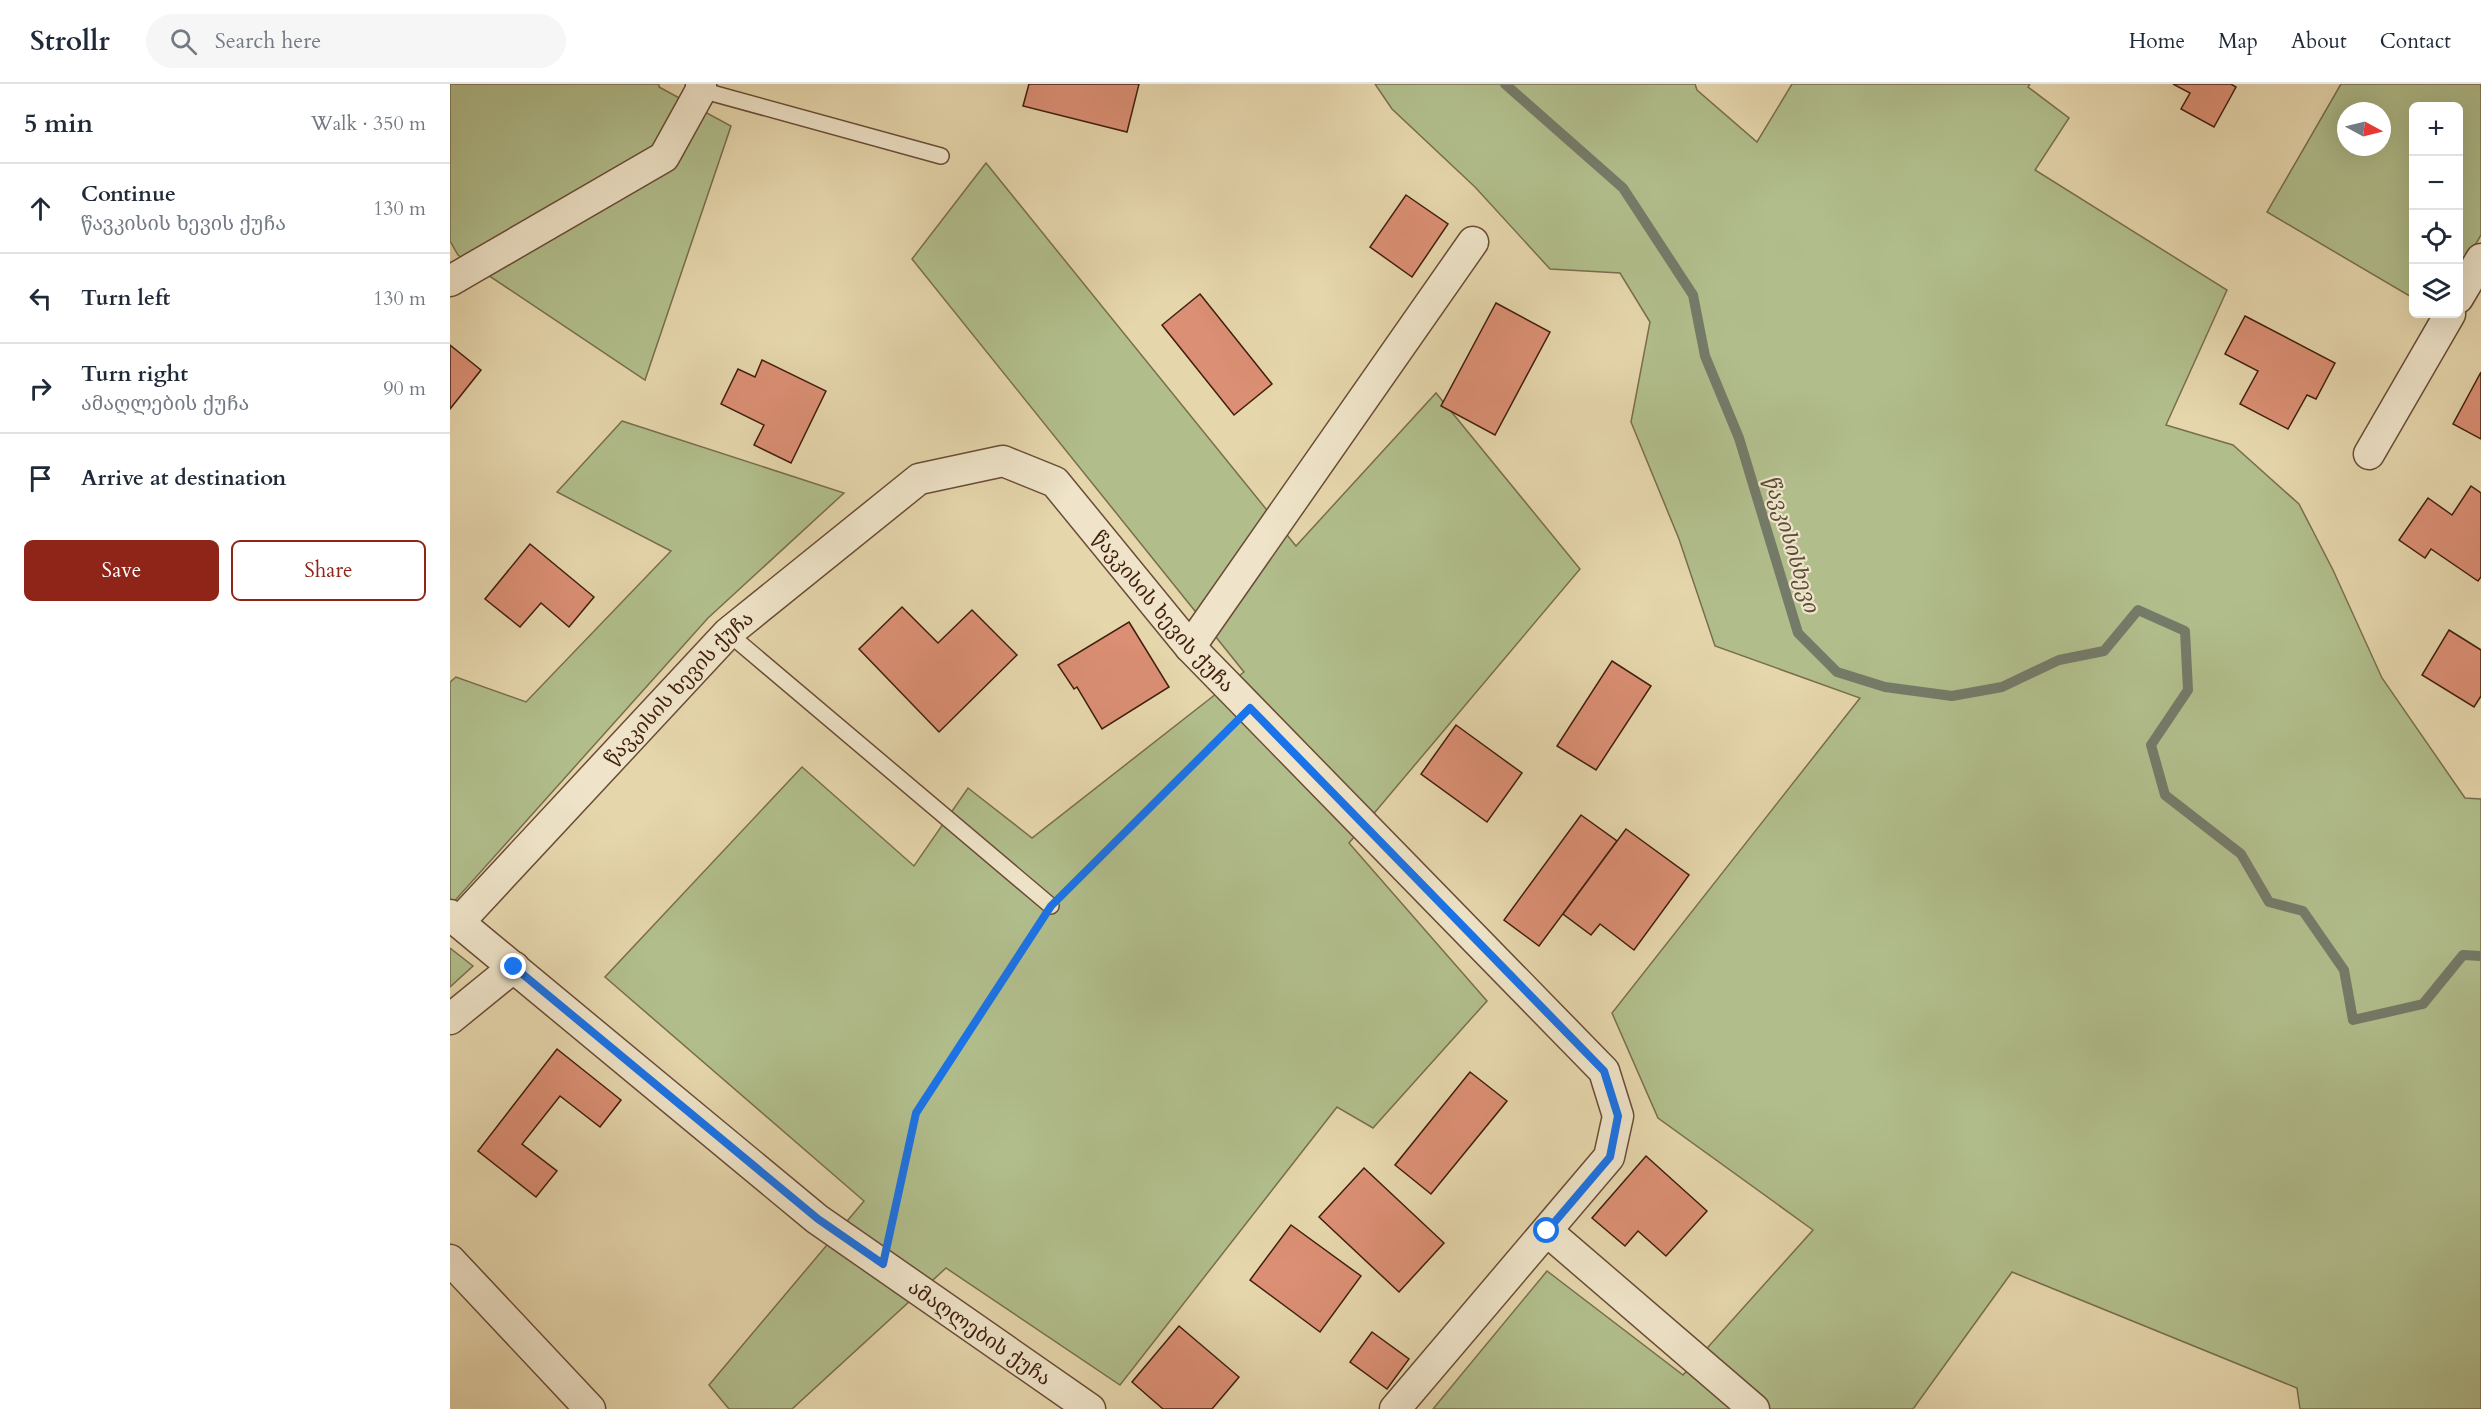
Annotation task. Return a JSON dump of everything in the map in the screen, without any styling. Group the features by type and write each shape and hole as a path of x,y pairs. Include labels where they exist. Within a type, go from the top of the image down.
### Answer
{"street":[{"path":"450,280 664,157 701,87"},
{"path":"1190,647 1473,242"},
{"path":"2463,290 2481,259"},
{"path":"2369,454 2448,318"},
{"name":"წავკისის ხევის ქუჩა","path":"455,919 728,633 919,478 1003,461 1055,482 1190,647 1604,1071 1618,1116 1610,1157 1395,1409"},
{"name":"ამაღლების ქუჩა","path":"455,919 818,1219 1090,1409"},
{"path":"450,1019 514,967"},
{"path":"1547,1231 1754,1409"},
{"path":"450,1260 590,1409"}],"lane":[{"path":"701,87 941,156"},
{"path":"728,633 1051,906"}],"path":[{"path":"883,1264 916,1113 1051,906 1250,708"}],"green space":[{"path":"450,84 659,84 659,87 731,126 645,380 458,255 450,241"},
{"path":"1375,84 1695,84 1697,90 1757,142 1792,84 2030,84 2028,87 2069,118 2035,170 2227,290 2166,425 2233,445 2299,504 2333,570 2382,678 2465,798 2481,799 2481,1409 2300,1409 2297,1388 2012,1272 1913,1409 1433,1409 1547,1271 1683,1375 1813,1230 1658,1118 1612,1013 1860,698 1715,646 1679,539 1631,422 1650,322 1620,273 1550,269 1475,187 1392,109"},
{"path":"2341,84 2481,84 2481,235 2463,266 2463,102 2409,102 2409,296 2267,212"},
{"path":"986,163 1296,546 1436,393 1580,569 1349,843 1487,1001 1373,1128 1337,1107 1120,1385 946,1268 792,1409 729,1409 709,1385 864,1201 605,977 802,767 914,866 968,788 1032,838 1244,672 912,259"},
{"path":"622,421 844,493 708,618 450,906 450,682 456,677 526,702 671,551 557,492"},
{"path":"450,948 473,966 450,987"}],"building":[{"path":"1029,84 1139,84 1127,132 1023,106"},
{"path":"2173,84 2231,84 2236,87 2214,127 2181,109 2190,93"},
{"path":"1406,195 1448,224 1412,277 1370,247"},
{"path":"1200,294 1272,384 1234,415 1162,325"},
{"path":"1496,303 1550,332 1495,435 1441,406"},
{"path":"2245,316 2335,363 2316,399 2307,395 2288,429 2240,404 2258,371 2225,354"},
{"path":"450,345 481,370 450,409"},
{"path":"762,360 826,391 791,463 754,445 764,425 721,404 738,369 755,377"},
{"path":"2481,372 2481,439 2453,424"},
{"path":"2471,486 2481,493 2481,577 2478,581 2431,549 2425,558 2399,540 2428,498 2452,515"},
{"path":"530,544 594,597 569,627 541,603 520,627 485,599"},
{"path":"902,607 938,643 972,610 1017,655 939,732 859,649"},
{"path":"1129,622 1169,687 1102,729 1077,687 1074,689 1058,665"},
{"path":"2449,630 2481,650 2481,696 2474,707 2422,675"},
{"path":"1612,661 1651,686 1596,770 1557,746"},
{"path":"1456,725 1522,773 1487,822 1421,774"},
{"path":"1581,815 1617,841 1539,946 1504,920"},
{"path":"1626,829 1689,875 1634,950 1600,924 1591,935 1563,914"},
{"path":"557,1049 621,1100 600,1127 560,1096 522,1144 557,1171 536,1197 478,1151"},
{"path":"1470,1072 1507,1101 1431,1194 1395,1165"},
{"path":"1646,1156 1707,1211 1666,1256 1638,1231 1625,1246 1592,1218"},
{"path":"1364,1168 1444,1243 1399,1292 1319,1217"},
{"path":"1291,1225 1361,1276 1320,1332 1250,1280"},
{"path":"1179,1326 1239,1377 1212,1409 1163,1409 1132,1382"},
{"path":"1372,1332 1409,1359 1387,1389 1350,1362"}],"waterway":[{"name":"წავკისისხევი","path":"1505,84 1623,188 1693,295 1705,356 1739,438 1798,633 1837,672 1885,687 1952,696 2002,687 2059,660 2104,651 2138,610 2185,631 2188,690 2151,745 2165,795 2241,854 2269,902 2303,911 2344,970 2353,1020 2423,1004 2463,955 2481,956"}],"route":[{"path":"514,967 818,1219 883,1264 916,1113 1051,906 1250,708 1604,1071 1618,1116 1610,1157 1547,1231"}]}
